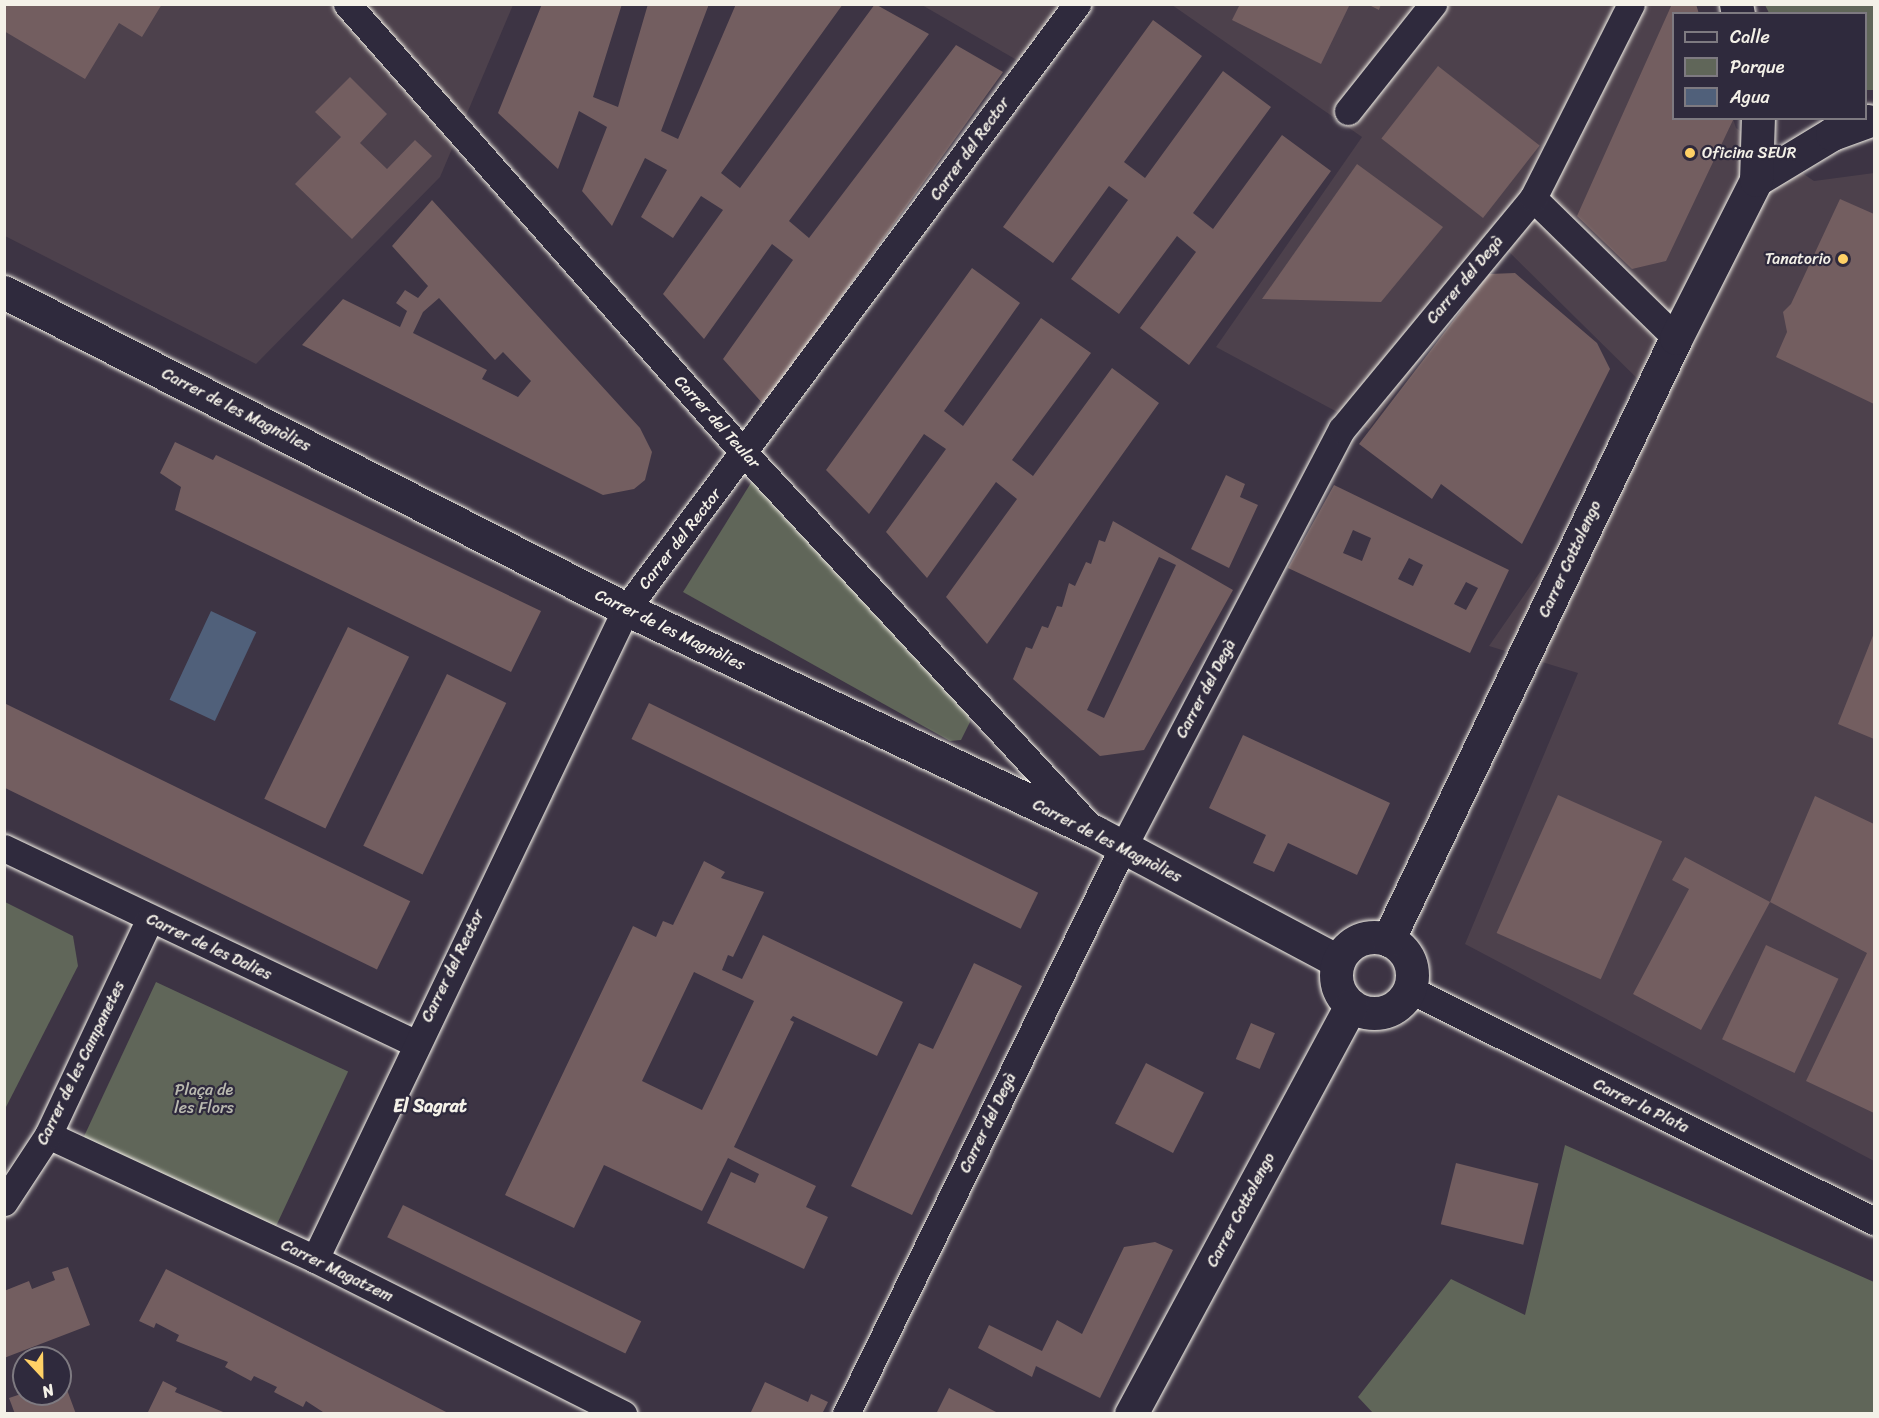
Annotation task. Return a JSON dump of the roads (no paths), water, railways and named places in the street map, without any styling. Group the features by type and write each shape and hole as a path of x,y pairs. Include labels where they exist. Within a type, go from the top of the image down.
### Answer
{"street":[{"name":"Carrer del Teular","path":"347,4 745,454 1095,832"},
{"name":"Carrer del Rector","path":"315,1259 415,1043 626,609 745,454 1077,4"},
{"path":"1348,111 1433,4"},
{"name":"Carrer del Degà","path":"846,1413 1122,849 1342,429 1533,198 1631,4"},
{"path":"1756,180 1758,120"},
{"path":"1756,180 1832,134 1862,120"},
{"name":"Carrer Cottolengo","path":"1388,940 1676,338 1756,180"},
{"path":"1533,198 1676,338"},
{"name":"Carrer de les Magnòlies","path":"4,292 626,609 1095,832 1122,849 1338,961"},
{"name":"Carrer de les Dalies","path":"4,848 149,920 415,1043"},
{"name":"Carrer de les Campanetes","path":"4,1202 48,1135 149,920"},
{"path":"1365,938 1388,940 1406,955 1412,977 1409,989 1403,999 1384,1011 1362,1011 1351,1006 1337,986 1338,961 1354,943 1365,938"},
{"name":"Carrer la Plata","path":"1409,989 1875,1221"},
{"name":"Carrer Cottolengo","path":"1131,1413 1351,1006"},
{"name":"Carrer Magatzem","path":"48,1135 315,1259 623,1413"}],"water":[{"path":"211,611 256,632 215,721 170,700"}],"place":[{"name":"Oficina SEUR","path":"1690,153"},
{"name":"Tanatorio","path":"1843,259"}],"district":[{"name":"El Sagrat","path":"430,1106"}],"park label":[{"name":"Plaça de les Flors","path":"204,1099"}]}
